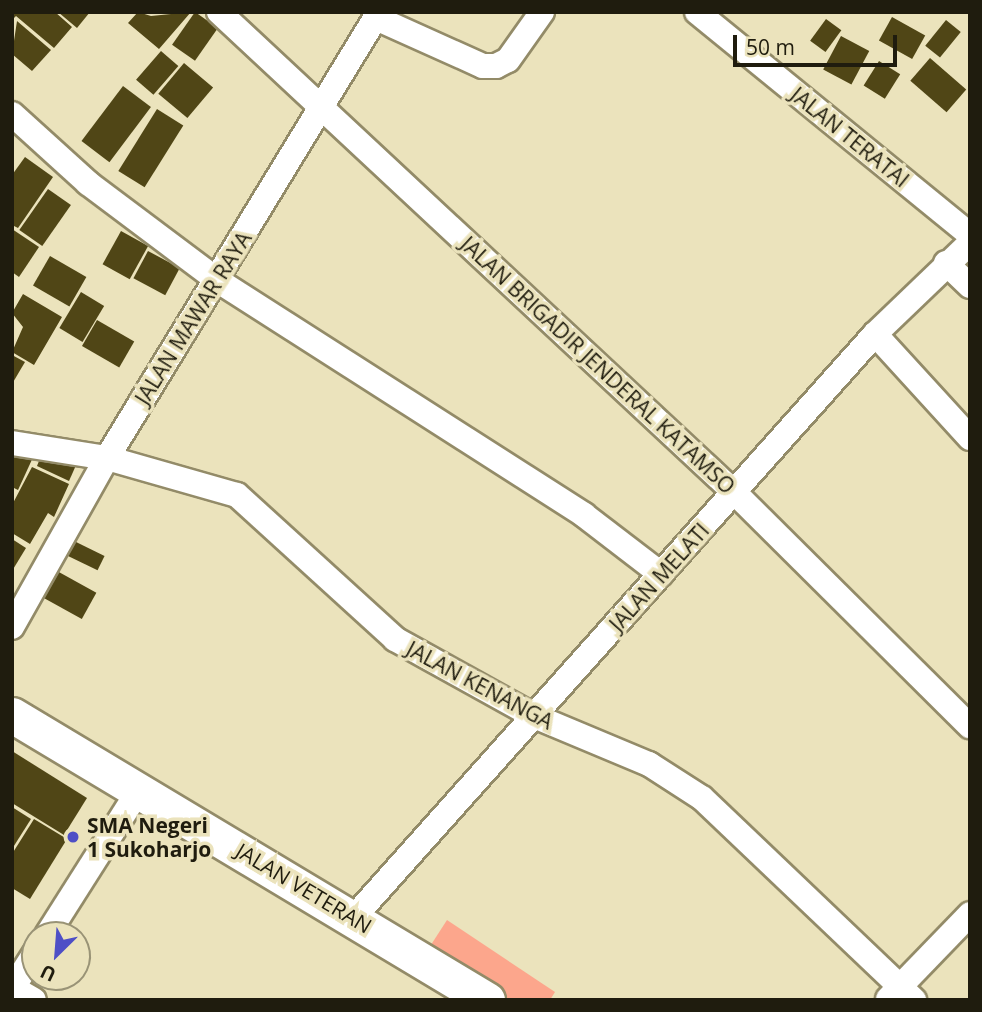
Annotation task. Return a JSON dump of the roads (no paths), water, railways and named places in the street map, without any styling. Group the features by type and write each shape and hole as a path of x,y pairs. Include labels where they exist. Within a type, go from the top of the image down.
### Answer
{"main road":[{"name":"JALAN VETERAN","path":"12,715 355,916 486,1000"}],"street":[{"name":"JALAN BRIGADIR JENDERAL KATAMSO","path":"219,12 735,493 970,726"},
{"path":"378,15 483,66 496,66 508,60 542,12"},
{"name":"JALAN TERATAI","path":"697,12 970,235"},
{"name":"JALAN MAWAR RAYA","path":"12,627 107,458 323,109 378,15"},
{"path":"12,114 88,183 217,280 584,515 661,574"},
{"name":"JALAN MELATI","path":"355,916 875,334 946,263 970,243"},
{"path":"946,263 970,286"},
{"path":"875,334 970,438"},
{"name":"JALAN KENANGA","path":"12,443 107,458 237,495 395,639 534,716 649,764 702,798 900,996"},
{"path":"56,921 139,790"},
{"path":"900,996 970,914"},
{"path":"13,988 34,1000"}],"place":[{"name":"SMA Negeri 1 Sukoharjo","path":"73,837"}]}
